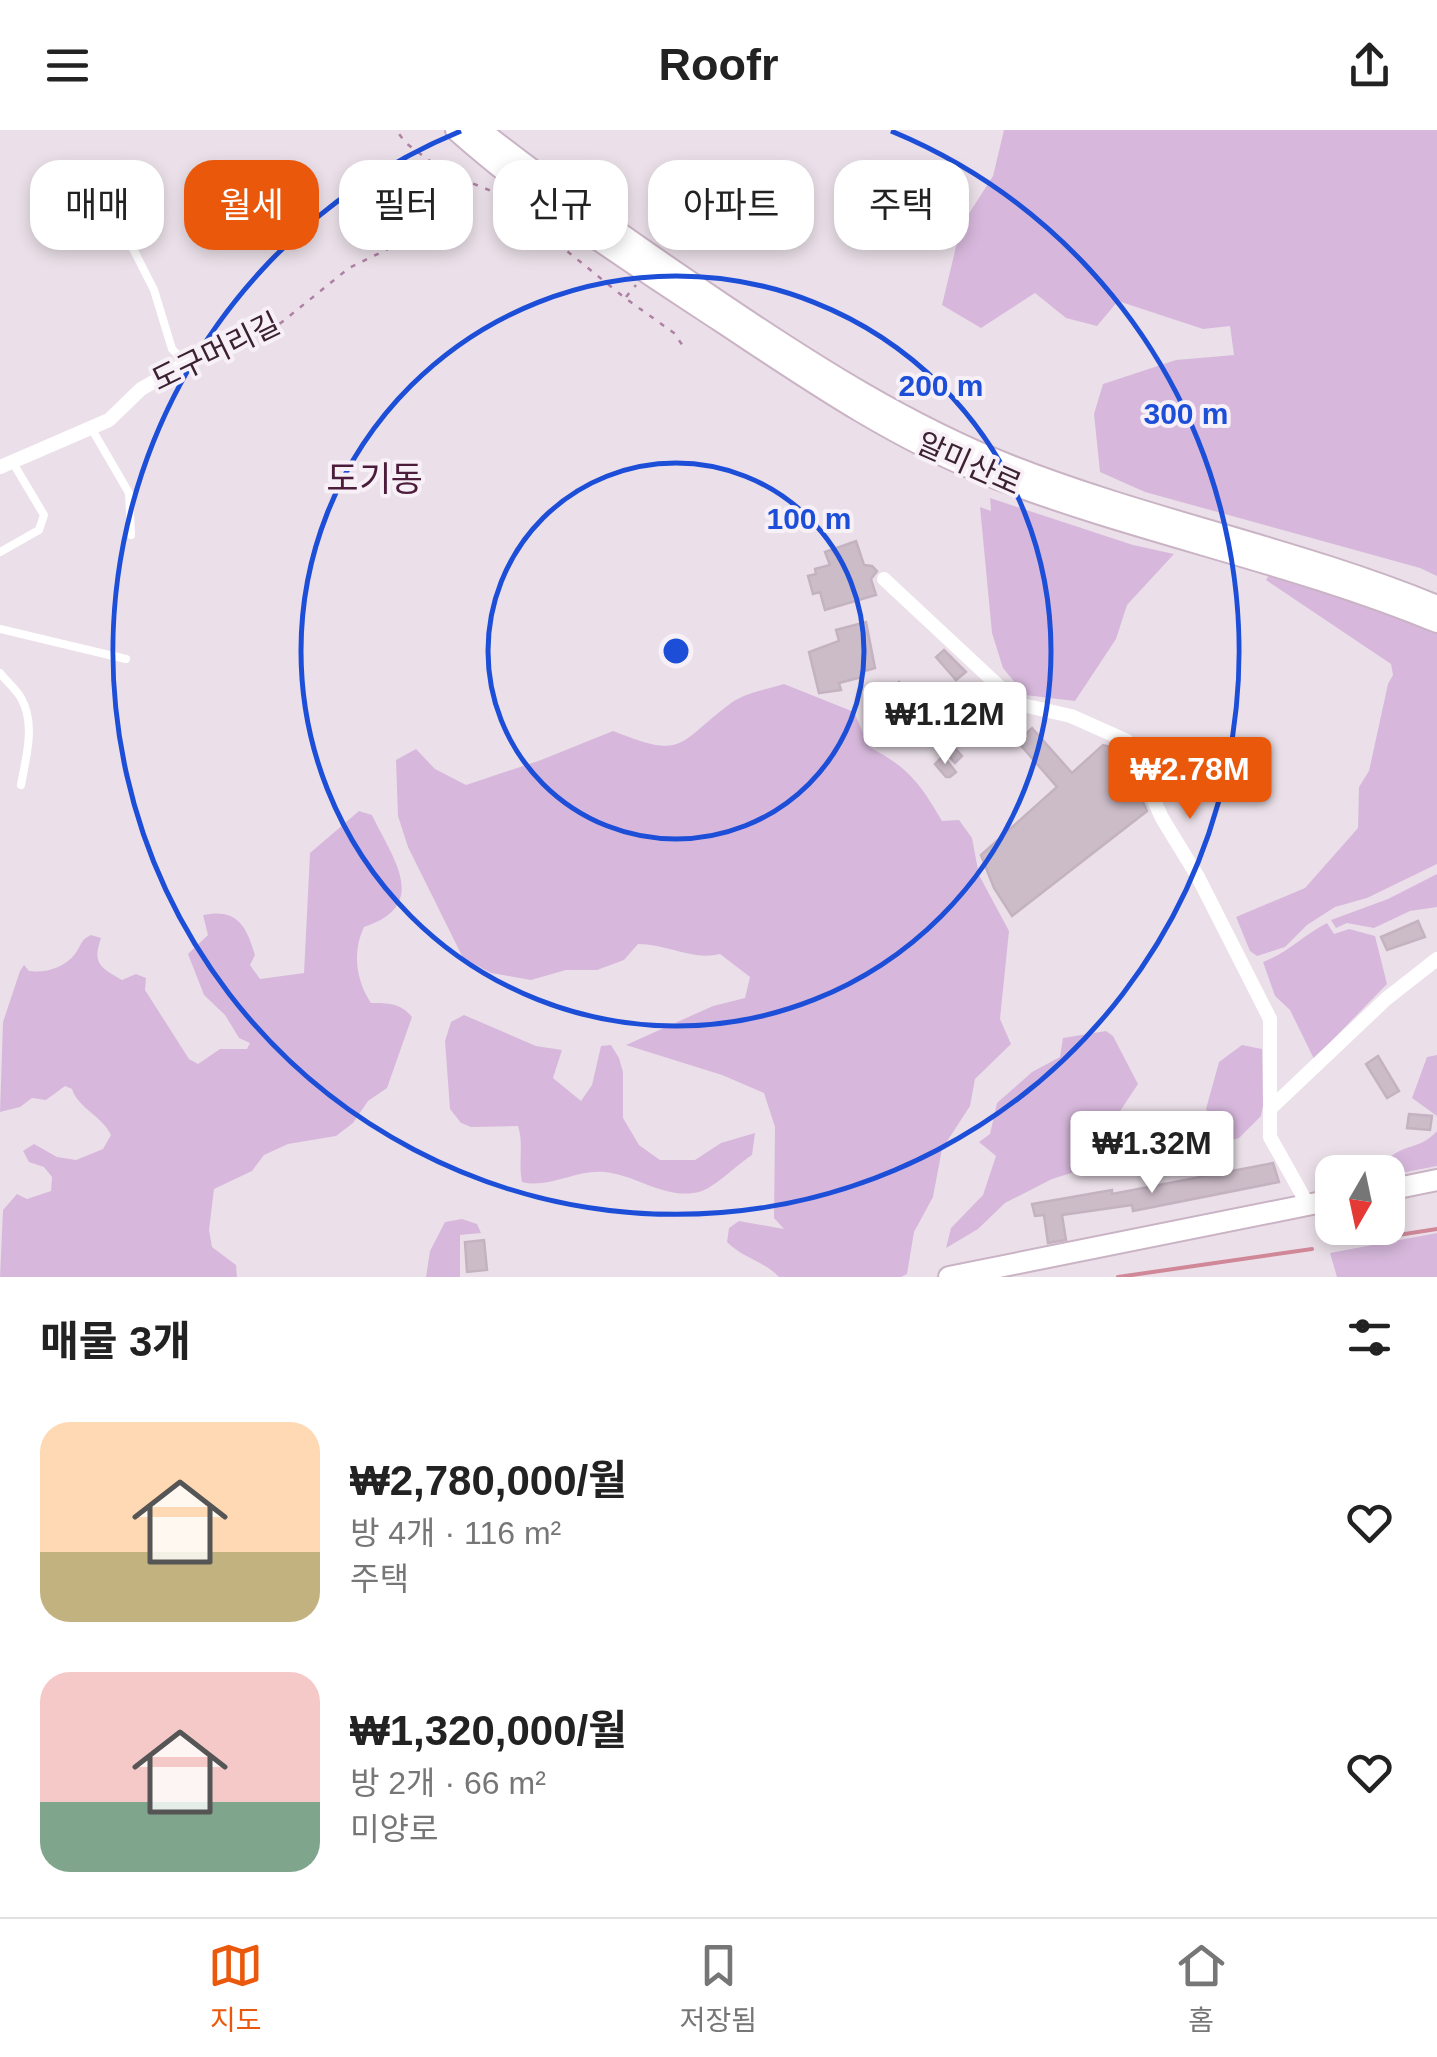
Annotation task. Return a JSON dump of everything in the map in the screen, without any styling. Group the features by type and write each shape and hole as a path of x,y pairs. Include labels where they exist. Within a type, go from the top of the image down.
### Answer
{"main road":[{"name":"알미산로","path":"456,130 499,169 575,226 780,362 922,445 1035,493 1357,590 1437,622"},
{"name":"알미산로","path":"480,130 582,210 773,338 898,414 1009,465 1113,503 1345,571 1437,606"},
{"path":"1405,1187 1437,1180"},
{"path":"949,1277 1315,1204"}],"street":[{"name":"도구머리길","path":"6,465 109,420 142,389 186,364"},
{"path":"884,579 1018,704 1071,716 1127,741 1162,818 1198,877 1270,1020 1270,1137 1308,1205"},
{"path":"1270,1108 1386,999 1437,959"}],"lane":[{"path":"134,250 154,290 172,349 186,364"},
{"path":"90,426 129,493 131,535"},
{"path":"0,552 39,530 44,515 6,465"},
{"path":"0,629 126,659"},
{"path":"0,674 20,695 27,712 30,732 21,785"}],"path":[{"path":"396,130 406,144 428,160"},
{"path":"473,184 494,192 674,333 684,349"},
{"name":"도구머리길","path":"186,364 227,352 272,330 349,268 388,250"},
{"path":"626,298 636,285"}],"shaded area":[{"path":"1004,130 1437,130 1437,576 1145,492 1100,472 1094,414 1103,384 1176,360 1234,355 1230,326 1203,329 1118,301 1097,326 1066,318 1035,293 981,328 942,305 955,250 969,250 969,214 993,176"},
{"path":"990,498 1133,545 1174,554 1127,605 1116,639 1075,701 1025,695 1003,668 992,633 980,507 991,511"},
{"path":"1271,572 1340,593 1437,631 1437,864 1367,898 1335,907 1307,925 1285,947 1257,956 1250,951 1236,917 1305,888 1358,828 1359,787 1369,771 1393,675 1391,664 1266,580"},
{"path":"784,684 854,712 869,747 912,777 942,821 959,820 972,838 979,875 1009,931 1000,1019 1011,1044 975,1079 970,1106 942,1149 933,1197 914,1232 907,1274 901,1277 779,1277 727,1242 729,1228 739,1221 784,1229 774,1218 775,1127 764,1093 722,1075 626,1045 713,1006 745,998 750,977 720,954 700,955 638,944 624,960 597,970 566,970 531,980 491,973 463,958 408,847 398,816 396,760 416,749 435,769 466,785 613,731 654,745 679,743 737,700"},
{"path":"359,811 372,815 401,878 397,906 385,918 364,927 357,956 359,975 371,1003 399,1006 412,1017 387,1088 368,1101 353,1123 336,1136 288,1144 264,1155 252,1171 214,1189 209,1230 212,1247 236,1265 237,1277 0,1277 3,1210 17,1194 27,1199 51,1191 52,1177 44,1167 29,1162 23,1151 34,1144 57,1157 76,1160 103,1149 111,1135 79,1102 72,1089 65,1086 46,1100 32,1098 20,1107 0,1112 3,1022 24,965 29,971 54,968 71,959 87,937 101,938 97,954 100,964 122,980 136,974 146,978 145,990 189,1059 198,1064 220,1049 247,1049 250,1043 239,1038 225,1015 204,995 188,954 208,935 203,915 224,914 244,927 255,955 250,965 260,979 304,973 310,853"},
{"path":"1437,874 1437,907 1410,911 1374,928 1347,923 1336,928 1331,920 1388,899"},
{"path":"1327,923 1334,934 1349,929 1375,936 1387,984 1314,1059 1290,1010 1275,996 1263,962"},
{"path":"464,1015 536,1046 562,1050 553,1078 581,1101 592,1085 601,1046 611,1045 623,1072 623,1118 639,1145 660,1160 695,1160 721,1143 755,1133 752,1155 708,1188 689,1193 665,1191 605,1172 542,1183 522,1182 518,1126 471,1127 461,1123 450,1109 445,1041 451,1022"},
{"path":"1106,1031 1113,1036 1138,1084 1081,1170 1052,1179 1005,1203 978,1229 946,1248 951,1228 983,1195 996,1156 979,1142 990,1134 997,1103 1032,1072 1060,1057 1063,1038"},
{"path":"1242,1045 1262,1049 1263,1105 1261,1116 1239,1138 1228,1141 1206,1109 1219,1062"},
{"path":"1437,1055 1437,1116 1412,1098 1427,1057"},
{"path":"1437,1131 1437,1166 1405,1172 1405,1155 1394,1155"},
{"path":"462,1219 477,1224 481,1233 460,1235 460,1277 426,1277 430,1251 445,1222"},
{"path":"1437,1233 1437,1277 1337,1277 1330,1253 1373,1245 1405,1245 1405,1239"}],"building":[{"path":"856,541 864,565 877,571 871,579 876,595 825,610 820,592 813,594 808,576 816,574 815,569 830,565 825,552"},
{"path":"866,622 875,668 861,672 862,677 839,683 841,690 819,693 809,652 839,641 836,630"},
{"path":"944,650 966,672 956,680 936,657"},
{"path":"899,682 918,707 909,715 915,722 900,733 875,701"},
{"path":"1032,728 1072,773 1103,745 1119,749 1147,811 1012,916 994,888 981,855 1057,787 1018,742"},
{"path":"940,732 962,756 955,763 933,738"},
{"path":"943,756 956,772 950,777 935,764"},
{"path":"1418,921 1425,937 1387,950 1381,937"},
{"path":"1378,1056 1399,1091 1387,1098 1366,1064"},
{"path":"1409,1114 1432,1116 1430,1130 1407,1128"},
{"path":"1273,1163 1279,1182 1133,1211 1132,1205 1062,1215 1066,1240 1048,1243 1044,1215 1035,1216 1032,1204 1112,1190 1112,1194"},
{"path":"484,1240 487,1270 467,1272 465,1242"}],"waterway":[{"path":"1405,1234 1437,1229"},
{"path":"1118,1277 1312,1249"}],"district":[{"name":"도기동","path":"375,479"}]}
